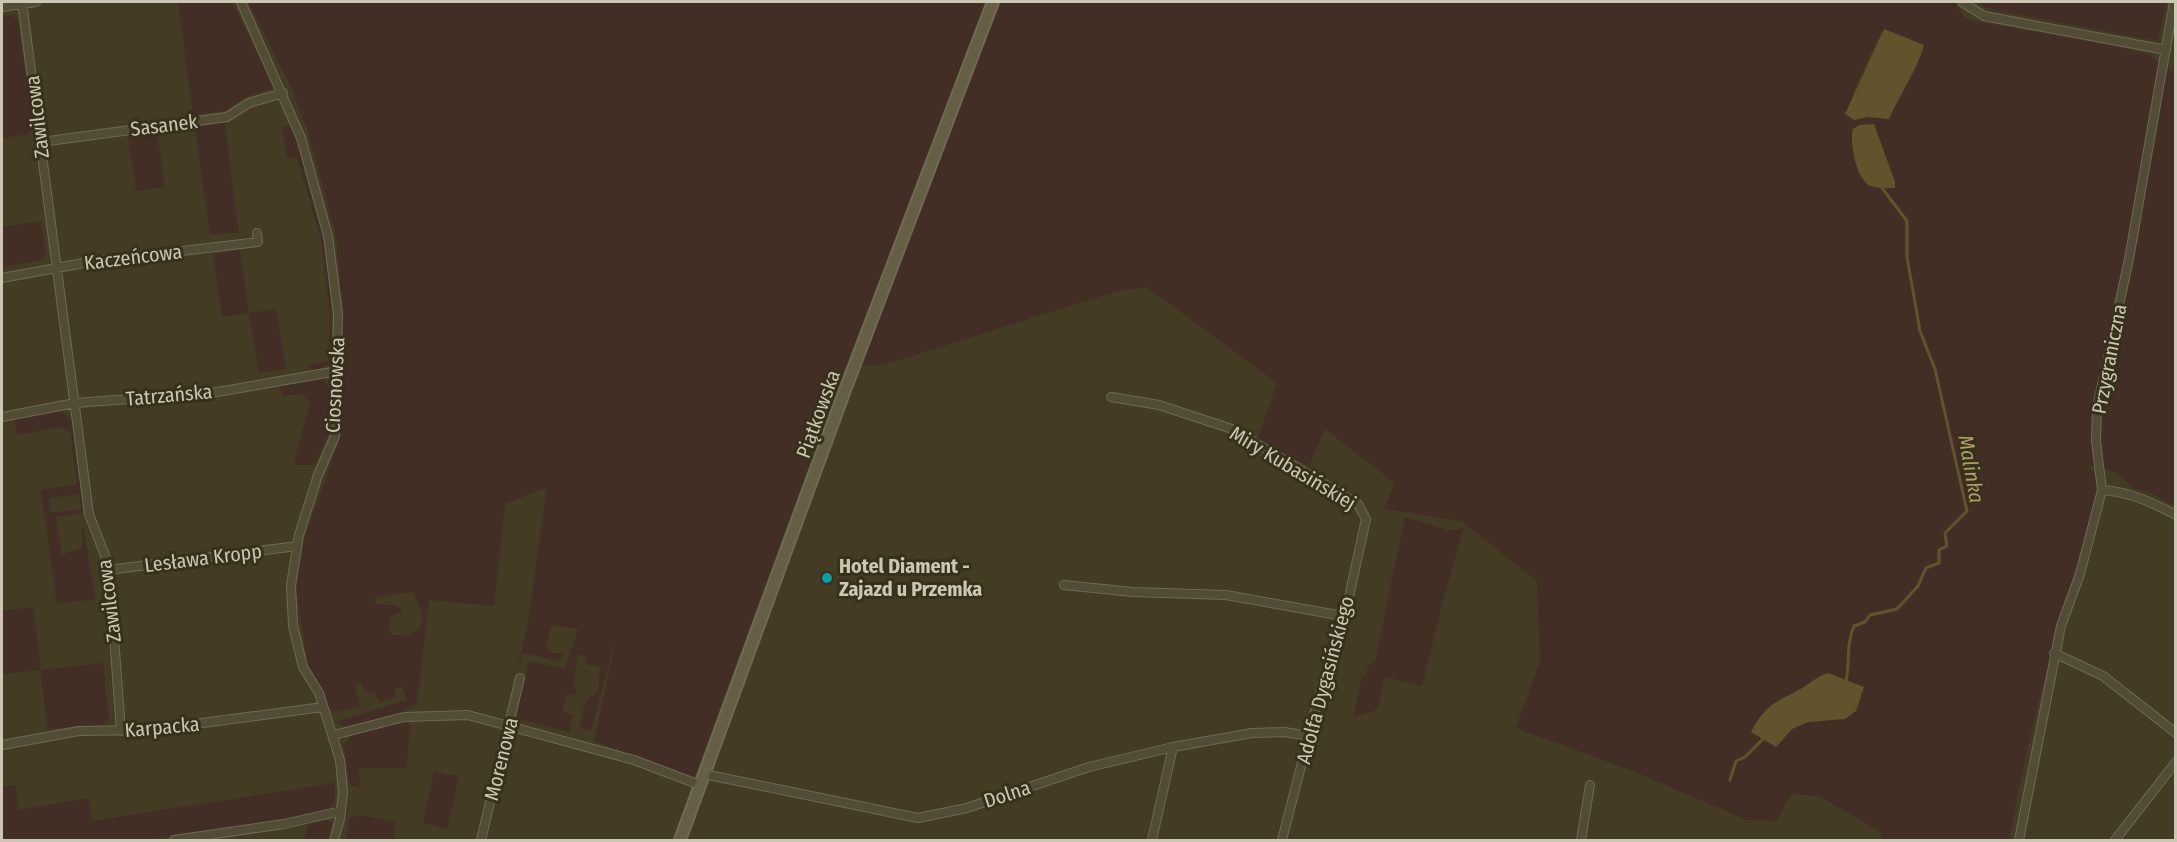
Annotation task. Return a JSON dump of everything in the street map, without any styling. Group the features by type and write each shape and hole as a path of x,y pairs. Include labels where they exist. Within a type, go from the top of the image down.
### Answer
{"main road":[{"name":"Piątkowska","path":"680,840 845,390 993,2"}],"street":[{"path":"2,7 36,2"},
{"name":"Ciosnowska","path":"241,2 301,138 328,236 338,314 335,436 318,475 297,546 291,585 293,627 303,667 334,735 342,774 341,811 334,840"},
{"path":"1962,2 1984,16 2166,50"},
{"name":"Przygraniczna","path":"2019,840 2054,653 2080,574 2102,489 2096,441 2097,408 2125,281 2166,50 2172,30 2174,2"},
{"name":"Zawilcowa","path":"22,3 59,268 89,514 108,570 121,730"},
{"name":"Sasanek","path":"41,142 227,117 249,103 283,93"},
{"name":"Kaczeńcowa","path":"2,278 59,268 258,242 257,233"},
{"name":"Tatrzańska","path":"2,417 75,403 212,393 337,371"},
{"name":"Miry Kubasińskiej","path":"1111,397 1159,405 1232,429 1359,504 1366,519"},
{"path":"2102,489 2125,492 2146,499 2175,515"},
{"name":"Adolfa Dygasińskiego","path":"1282,840 1324,677 1338,647 1366,519"},
{"name":"Lesława Kropp","path":"108,570 297,546"},
{"path":"1064,585 1133,592 1226,595 1343,616"},
{"path":"2054,653 2103,676 2175,733"},
{"name":"Morenowa","path":"481,840 520,678"},
{"name":"Karpacka","path":"2,745 79,731 160,729 323,707"},
{"name":"Dolna","path":"334,735 404,717 431,714 468,715 702,780 918,818 967,808 1089,767 1173,747 1252,732 1284,732 1310,736"},
{"path":"1152,840 1173,747"},
{"path":"2115,840 2175,762"},
{"path":"1581,840 1590,785"},
{"path":"174,840 284,824 341,811"}],"shaded area":[{"path":"178,2 232,2 274,88 245,97 225,111 193,115"},
{"path":"248,2 1955,2 1965,19 2147,54 2172,71 2175,56 2175,506 2156,495 2133,488 2115,472 2088,465 2101,484 2038,705 2009,840 1881,840 1881,832 1819,796 1791,794 1776,821 1746,820 1636,772 1516,728 1540,660 1537,581 1462,521 1384,509 1395,483 1325,429 1309,466 1257,440 1277,383 1147,287 1118,291 883,365 846,365 694,778 594,741 618,630 591,731 579,728 586,701 598,691 600,669 598,666 587,665 586,657 582,655 577,656 573,686 577,692 574,696 567,694 562,711 573,715 569,732 516,718 529,661 565,669 578,629 551,625 546,647 552,653 564,653 562,658 559,661 523,653 518,669 528,622 547,487 505,504 494,606 429,600 417,704 404,712 343,727 338,721 407,700 402,687 394,689 396,697 380,702 374,691 365,693 361,682 354,684 360,706 332,713 308,665 296,590 305,536 341,436 343,314 336,235 308,132 292,89","holes":["1880,33 1924,45 1917,65 1889,119 1868,117 1854,120 1853,92","1883,148 1890,170 1864,181 1852,155","414,592 422,614 421,629 405,636 392,635 389,631 390,618 395,613 402,613 402,610 396,605 375,604 375,597"]},
{"path":"1974,2 2166,2 2158,41 1993,10"},
{"path":"11,15 18,20 33,128 29,134 2,138 2,16"},
{"path":"1884,29 1924,45 1917,65 1889,119 1868,117 1854,120 1845,114"},
{"path":"225,123 238,232 210,235 195,127"},
{"path":"1874,124 1895,182 1895,188 1880,188 1866,183 1855,161 1852,143 1853,129 1859,125"},
{"path":"292,125 319,213 331,303 331,365 313,371 308,365 328,361 330,315 321,240 297,158 287,158 282,127"},
{"path":"157,132 165,187 136,191 128,136"},
{"path":"41,221 46,254 41,260 3,267 2,227"},
{"path":"240,250 249,313 222,317 213,254"},
{"path":"276,309 286,369 259,373 249,313"},
{"path":"323,379 330,389 328,435 314,465 293,465 310,404 302,394 282,396 280,386"},
{"path":"61,411 72,419 85,510 82,513 56,517 62,555 82,548 82,528 84,528 95,599 57,604 41,490 77,484 70,432 60,427 17,435 14,420","holes":["79,494 81,509 51,513 49,498"]},
{"path":"1405,517 1451,531 1464,528 1422,686 1384,677 1378,709 1353,718 1362,675 1366,675 1369,665 1375,662"},
{"path":"33,607 41,670 2,674 2,611"},
{"path":"103,663 109,718 104,724 47,729 41,670"},
{"path":"1828,673 1864,687 1856,711 1845,719 1808,722 1792,729 1776,747 1751,732 1762,715 1773,704"},
{"path":"405,720 411,727 406,768 359,768 360,788 350,785 344,746 351,736"},
{"path":"434,772 459,776 447,829 423,823"},
{"path":"335,783 335,802 328,810 284,820 146,840 2,840 2,787 15,785 19,810 89,798 92,821"},
{"path":"361,815 395,822 394,840 347,840 349,818"},
{"path":"325,820 332,823 329,840 304,840 309,823"}],"waterway":[{"name":"Malinka","path":"1846,682 1850,640 1854,626 1865,622 1870,615 1897,609 1918,586 1926,568 1939,563 1939,550 1947,546 1945,533 1967,511 1935,369 1920,331 1907,257 1907,221 1879,184"},
{"name":"Malinka","path":"1730,780 1736,761 1745,757 1764,738"}],"place":[{"name":"Hotel Diament - Zajazd u Przemka","path":"827,578"}]}
